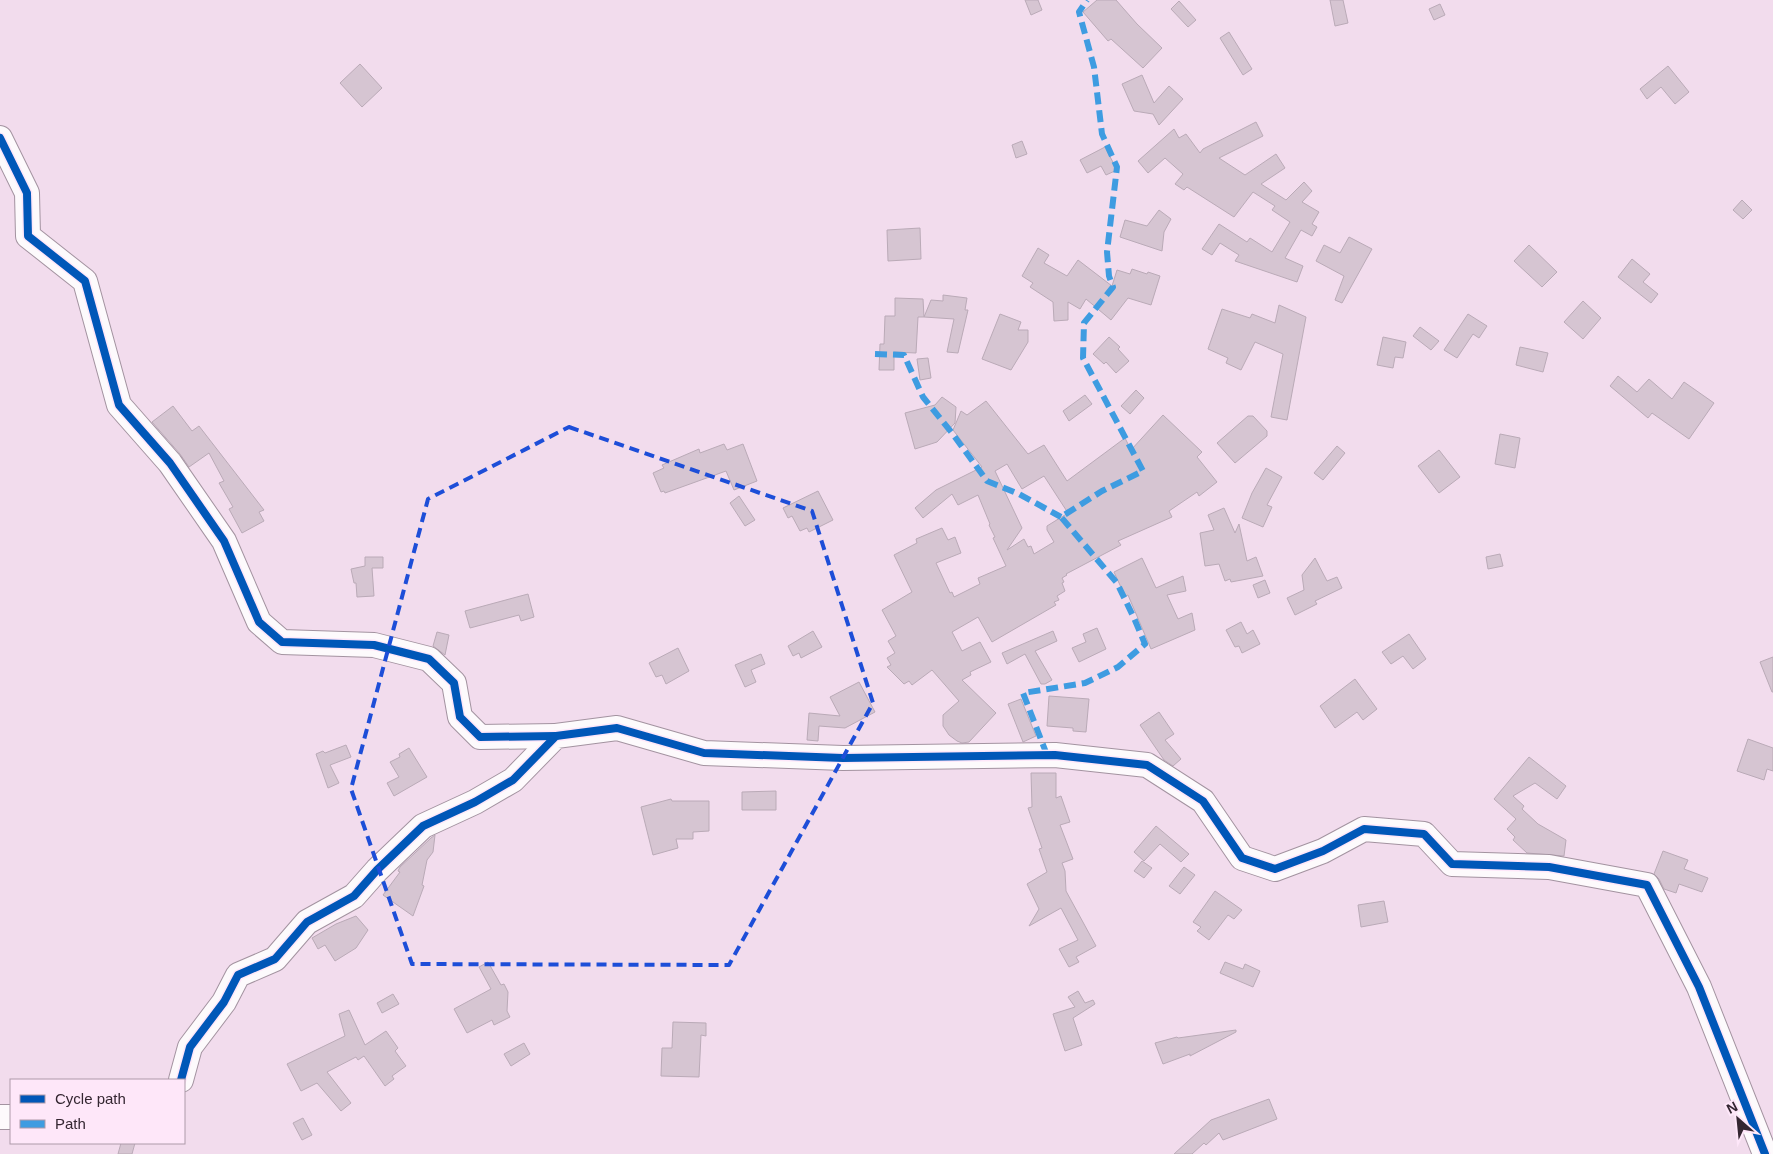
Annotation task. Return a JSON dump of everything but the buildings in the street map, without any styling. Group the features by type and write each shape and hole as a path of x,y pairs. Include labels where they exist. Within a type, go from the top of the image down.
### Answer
{"street":[{"path":"0,138 27,193 28,236 85,282 119,404 170,463 224,541 259,622 282,642 374,645 428,659 454,683 460,717 480,737 556,736 617,728 704,753 843,758 1055,754 1147,765 1203,801 1242,858 1275,869 1323,851 1364,829 1424,834 1452,864 1549,867 1646,885 1698,987 1765,1154"},
{"path":"180,1079 190,1047 224,1002 238,975 274,959 307,922 354,896 377,870 423,826 476,802 513,780 556,736"}],"highlighted area":[{"path":"569,427 812,511 873,703 729,965 412,964 351,789 428,499"}],"marked path":[{"path":"1047,755 1023,693 1085,683 1118,667 1145,644 1117,583 1061,517 1102,491 1143,471 1083,358 1084,323 1113,287 1109,276 1107,252 1117,167 1102,134 1094,67 1079,12 1087,0"},
{"path":"875,354 904,355 923,397 987,481 1019,494 1061,517"}],"cycle path":[{"path":"0,138 27,193 28,236 85,281 119,405 170,463 224,541 259,622 282,642 374,645 429,659 454,683 460,717 480,737 556,736"},
{"path":"181,1079 190,1047 224,1002 238,975 275,959 307,922 354,896 377,870 423,826 475,802 513,780 556,736 617,728 704,753 843,758 1055,755 1147,765 1203,801 1242,858 1275,869 1323,851 1364,829 1424,834 1452,864 1549,867 1647,885 1699,987 1765,1154"}]}
